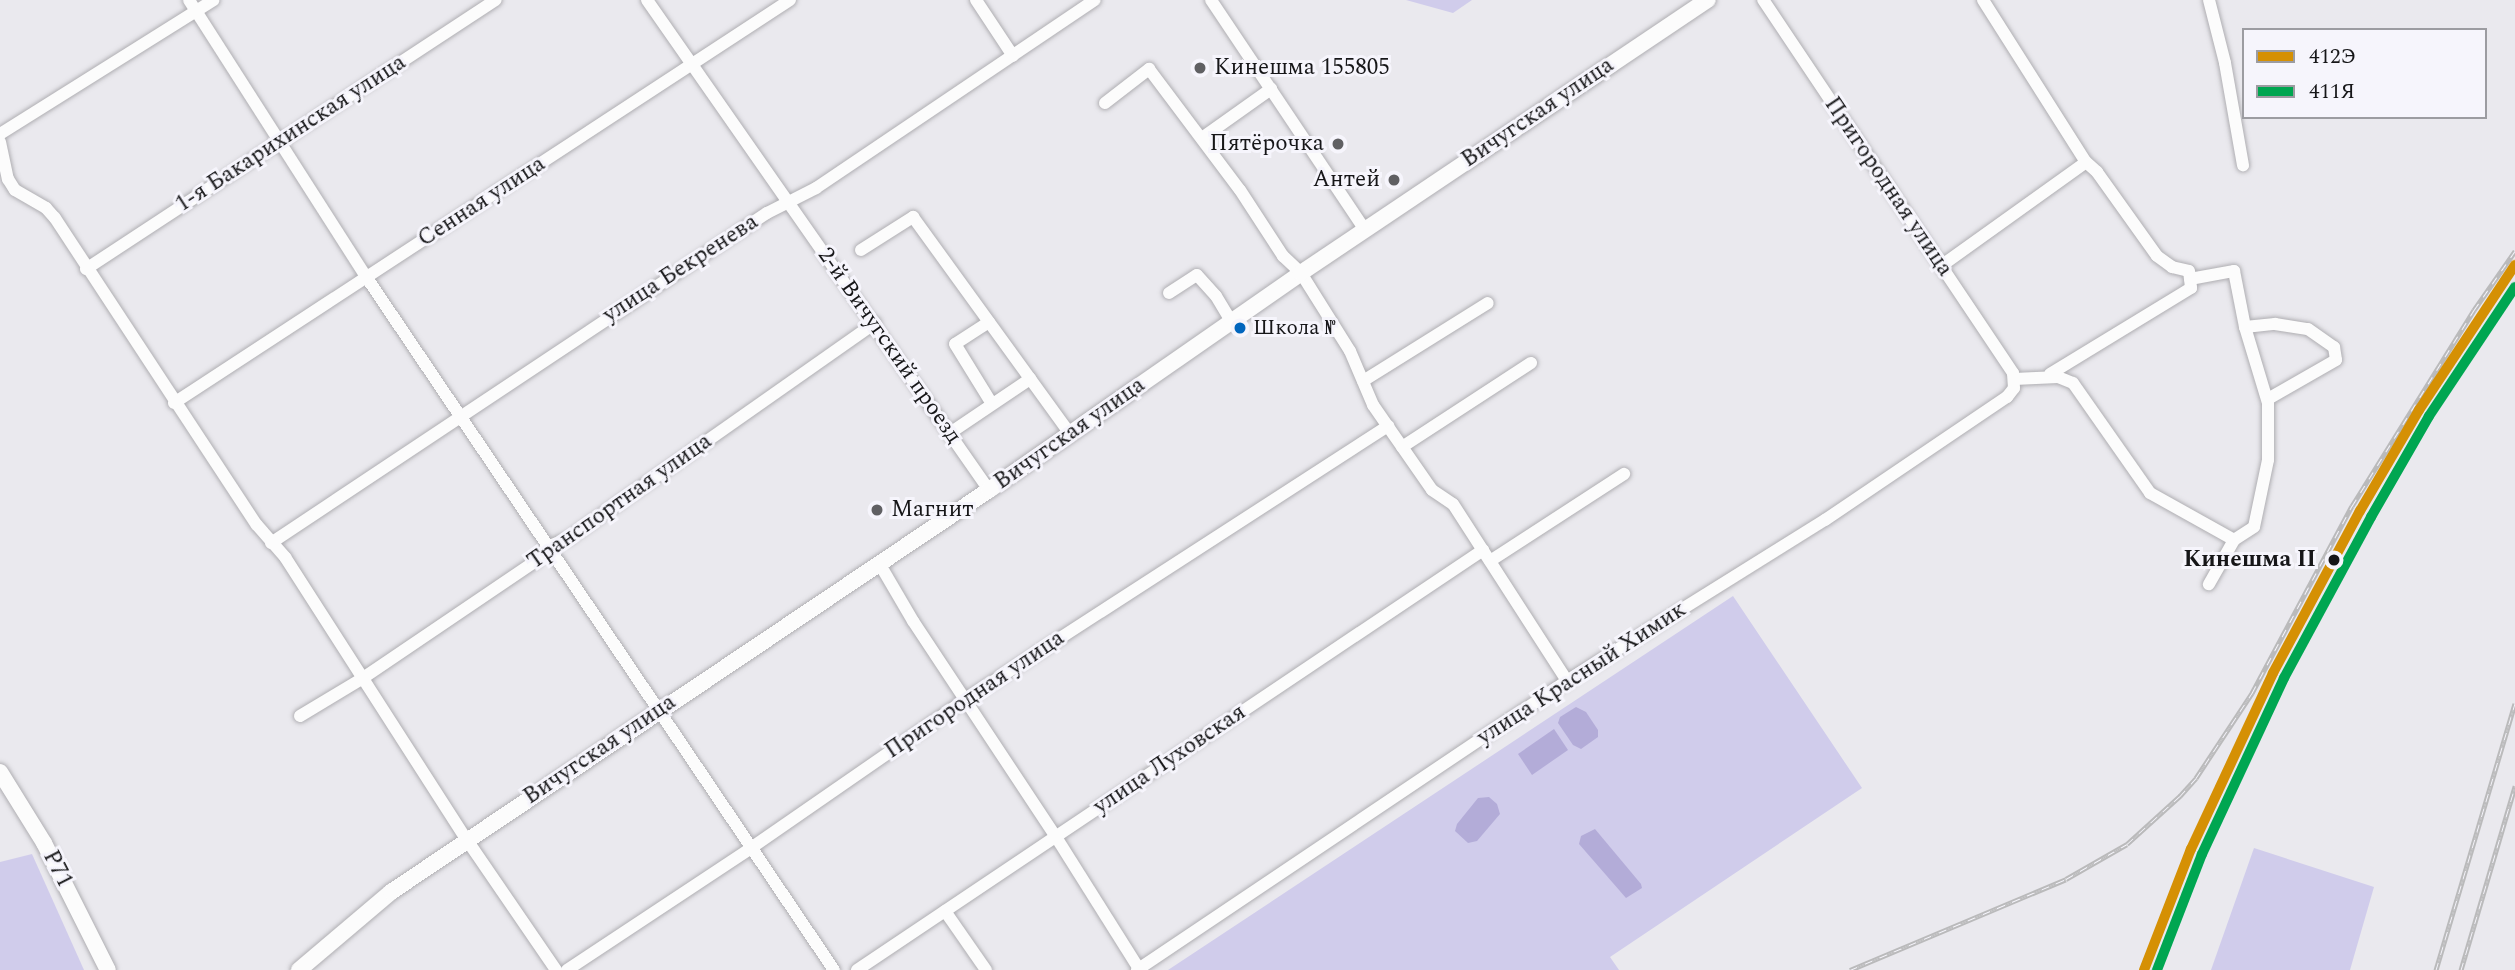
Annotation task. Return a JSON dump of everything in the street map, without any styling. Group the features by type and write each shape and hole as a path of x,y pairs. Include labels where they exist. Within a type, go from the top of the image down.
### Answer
{"main road":[{"name":"Вичугская улица","path":"299,970 355,919 467,840 989,490 1301,273 1708,0"},
{"name":"Р71","path":"0,772 44,843 108,970"}],"street":[{"path":"189,0 278,143 367,278 834,970"},
{"path":"0,134 214,0"},
{"name":"1-я Бакарихинская улица","path":"86,269 496,0"},
{"name":"2-й Вичугский проезд","path":"647,0 989,490"},
{"name":"Сенная улица","path":"174,403 692,67 790,0"},
{"path":"976,0 1013,56"},
{"name":"улица Бекренева","path":"271,543 767,213 816,188 1095,0"},
{"path":"1211,0 1365,230"},
{"name":"Пригородная улица","path":"1763,0 2014,376"},
{"path":"1983,0 2086,162 2097,172 2157,256 2190,275 2234,271 2245,327 2268,403 2268,460 2254,527 2234,540 2210,584"},
{"path":"2209,0 2225,63 2243,165"},
{"path":"1105,103 1149,69 1202,138 1283,256 1301,273 1350,351 1373,405 1432,490 1454,504 1567,681"},
{"path":"1202,138 1271,89"},
{"path":"0,142 8,179 15,190 46,208 55,218 174,403 271,543 285,557 467,840 556,970"},
{"path":"1941,266 2086,162"},
{"path":"861,250 913,217 1070,434"},
{"path":"1169,293 1197,275 1216,296 1231,321"},
{"path":"2050,374 2191,288 2190,275"},
{"path":"1363,381 1488,303"},
{"path":"989,322 954,344 992,404"},
{"name":"Транспортная улица","path":"300,716 363,678 537,560 547,547 569,538 875,323"},
{"path":"2245,327 2274,324 2308,329 2334,347 2336,360 2268,399 2268,403"},
{"path":"1402,447 1531,363"},
{"path":"2014,376 2058,377 2073,383 2144,486 2234,540"},
{"name":"улица Красный Химик","path":"1138,970 1567,681 1825,520 1984,413 2007,397 2014,388 2014,376"},
{"path":"950,433 1030,379"},
{"name":"Пригородная улица","path":"567,970 751,848 966,699 1388,426"},
{"name":"улица Луховская","path":"857,970 1486,556 1624,474"},
{"path":"880,563 913,621 1056,837 1138,970"},
{"path":"945,911 986,970"}],"shaded area":[{"path":"1406,0 1472,0 1453,13"},
{"path":"1733,596 1862,788 1610,957 1619,970 1168,970"},
{"path":"1576,707 1586,712 1598,730 1598,737 1581,749 1573,745 1558,723 1560,717"},
{"path":"1554,729 1568,750 1532,775 1518,754"},
{"path":"1489,797 1497,804 1500,814 1477,841 1468,843 1455,831 1457,824 1478,798"},
{"path":"1595,829 1641,884 1642,888 1626,898 1579,844 1581,836"},
{"path":"2254,848 2374,887 2350,970 2211,970"},
{"path":"32,854 84,970 0,970 0,862"}],"railway":[{"path":"1850,970 2066,879 2127,844 2180,796 2196,778 2252,693 2352,506 2474,310 2515,251"},
{"path":"2436,970 2515,703"},
{"path":"2461,970 2515,786"}],"transit line":[{"name":"412Э","path":"2144,970 2191,849 2273,673 2360,511 2419,410 2515,265"},
{"name":"411Я","path":"2157,970 2202,854 2284,678 2429,416 2515,287"}],"place":[{"name":"Кинешма 155805","path":"1200,68"},
{"name":"Пятёрочка","path":"1338,144"},
{"name":"Антей","path":"1394,180"},
{"name":"Школа №","path":"1240,328"},
{"name":"Магнит","path":"877,510"},
{"name":"Кинешма II","path":"2334,560"}]}
